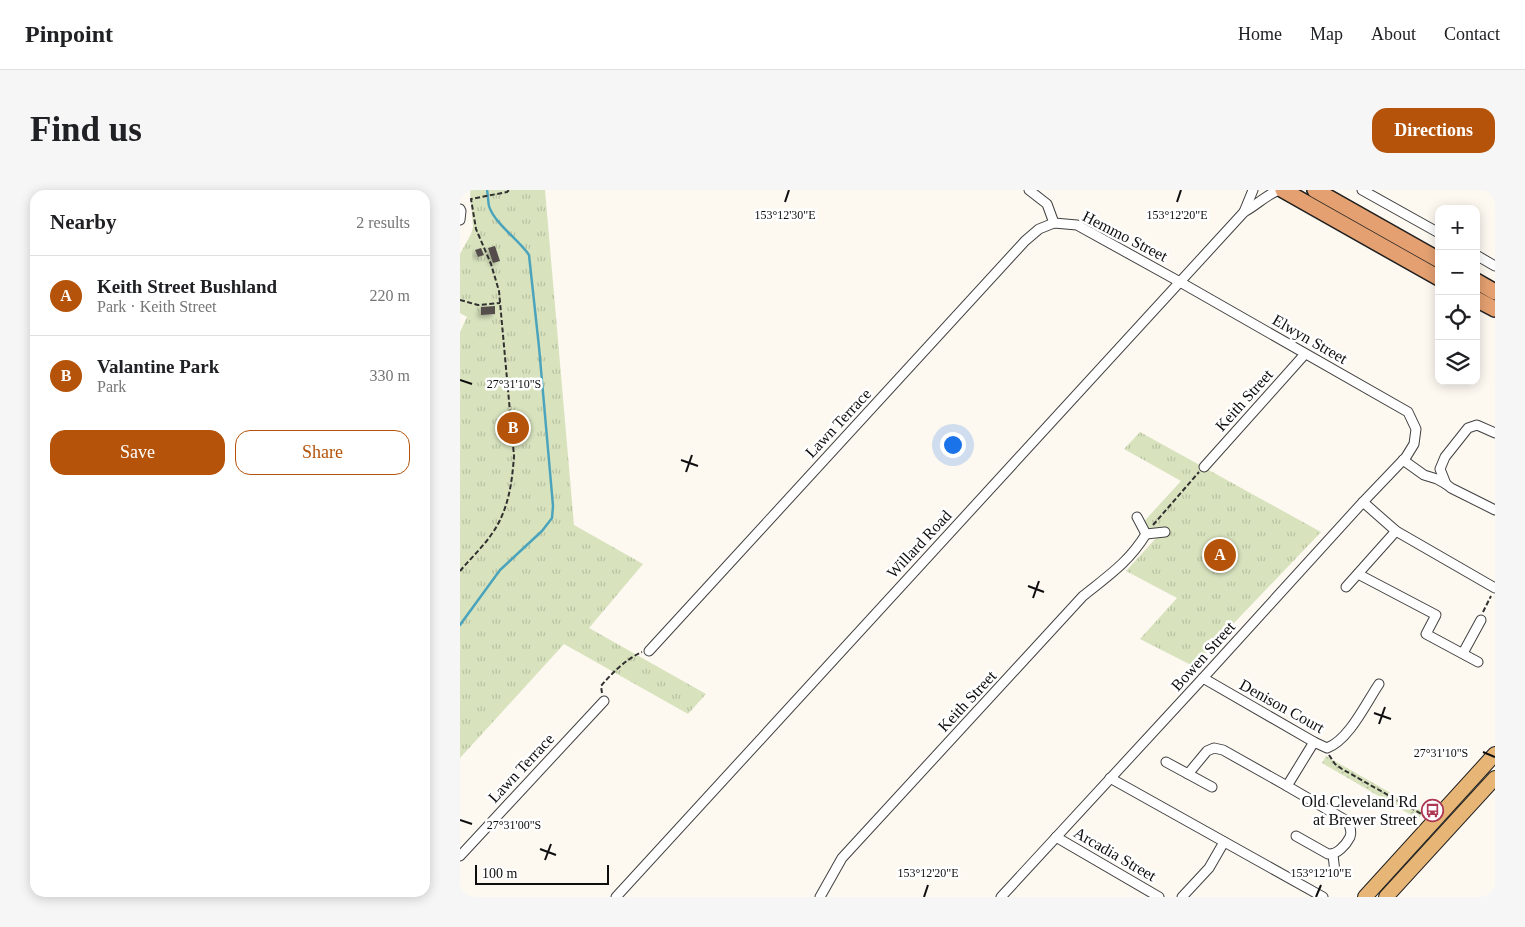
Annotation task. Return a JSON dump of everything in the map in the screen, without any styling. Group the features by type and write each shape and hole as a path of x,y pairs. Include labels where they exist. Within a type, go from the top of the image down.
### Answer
{"highway":[{"path":"1281,190 1435,276"},
{"path":"1315,190 1435,258"},
{"path":"1480,283 1495,292"},
{"path":"1480,301 1495,310"}],"main road":[{"path":"1365,897 1493,762"},
{"path":"1386,897 1495,778"}],"street":[{"path":"1030,190 1047,204 1054,223"},
{"name":"Willard Road","path":"1244,212 1253,190"},
{"name":"Willard Road","path":"616,897 1244,212 1266,196 1281,190"},
{"path":"1362,190 1378,194 1435,231"},
{"path":"460,209 460,220"},
{"name":"Hemmo Street","path":"1054,223 1077,226 1180,282"},
{"name":"Lawn Terrace","path":"649,651 1025,241 1039,229 1054,223"},
{"path":"1480,257 1495,266"},
{"name":"Elwyn Street","path":"1180,282 1408,412 1416,430"},
{"name":"Keith Street","path":"1204,467 1305,354"},
{"path":"1404,459 1428,471 1436,472 1440,469 1445,457 1468,428 1477,425 1495,433"},
{"name":"Bowen Street","path":"1001,897 1362,502 1404,459 1414,444 1416,430"},
{"path":"1404,459 1424,475 1437,479 1495,510"},
{"path":"1440,469 1446,484"},
{"path":"1362,502 1396,532 1494,587"},
{"path":"1137,517 1146,534 1165,532"},
{"path":"1346,587 1396,532"},
{"name":"Keith Street","path":"820,897 842,858 1083,596 1127,561 1146,534"},
{"path":"1358,574 1436,615 1426,634 1478,662"},
{"path":"1463,653 1481,620"},
{"name":"Denison Court","path":"1203,678 1327,748 1333,746 1347,733 1379,684"},
{"name":"Lawn Terrace","path":"460,856 604,701"},
{"path":"1287,786 1314,742"},
{"path":"1188,774 1207,751 1214,748 1223,750 1348,821 1350,826 1350,836 1338,852 1333,854 1328,854 1296,836"},
{"path":"1166,762 1212,787"},
{"path":"1110,778 1322,897"},
{"name":"Arcadia Street","path":"1056,837 1159,897"},
{"path":"1182,897 1205,873 1224,842"},
{"path":"1333,854 1335,872"}],"path":[{"path":"460,571 492,534 507,504 513,482 514,456 499,291 491,264 474,221 471,199 509,190"},
{"path":"460,300 478,306 500,303"},
{"path":"1146,534 1204,467"},
{"path":"1481,620 1494,587"},
{"path":"604,701 601,686 609,677 640,652 649,651"},
{"path":"1327,748 1330,758 1342,770 1425,816"}],"green space":[{"path":"470,190 545,190 574,525 643,564 589,628 706,694 688,714 564,644 460,758 460,332 467,317 460,313 460,254 473,227"},
{"path":"1140,432 1321,532 1193,666 1140,639 1177,598 1126,571 1156,538 1138,528 1181,481 1124,449"},
{"path":"1326,756 1424,812 1418,819 1322,763"}],"building":[{"path":"495,246 500,261 493,263 488,248"},
{"path":"481,248 484,255 478,257 475,250"},
{"path":"495,306 495,314 481,315 481,307"}],"waterway":[{"path":"460,625 500,570 542,531 552,518 553,506 529,255 496,219 489,206 487,190"}],"place":[{"name":"Valantine Park","path":"513,428"},
{"name":"Keith Street Bushland","path":"1220,555"},
{"name":"Old Cleveland Rd at Brewer Street","path":"1433,810"}]}
